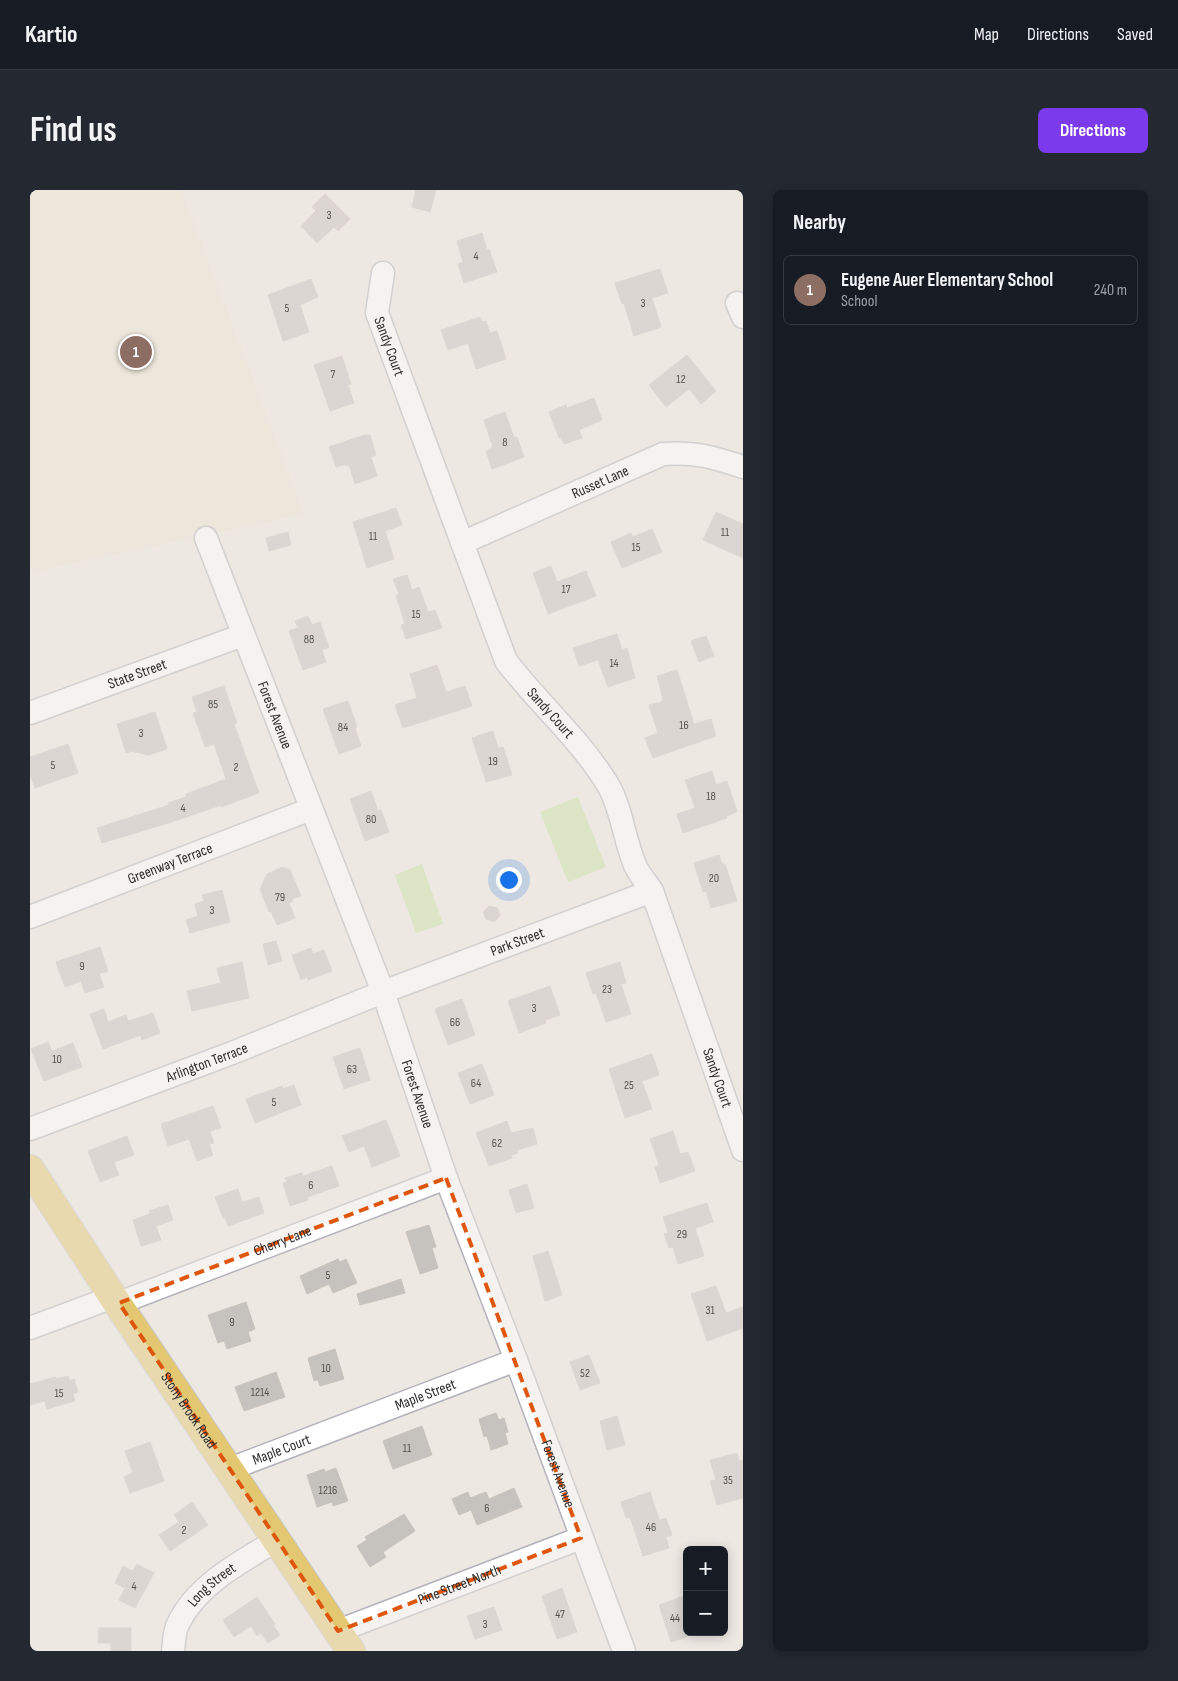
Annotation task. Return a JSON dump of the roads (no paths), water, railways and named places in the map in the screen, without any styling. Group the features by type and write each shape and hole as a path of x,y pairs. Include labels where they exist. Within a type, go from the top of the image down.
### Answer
{"main road":[{"name":"Stony Brook Road","path":"30,1169 344,1641"}],"street":[{"name":"Sandy Court","path":"383,272 378,313 506,661 525,686 557,720 608,785 616,802 636,866 652,890 743,1150"},
{"name":"Russet Lane","path":"462,543 663,454 685,452 702,454 743,467"},
{"name":"Forest Avenue","path":"206,538 310,809 383,992 446,1178 624,1651"},
{"name":"State Street","path":"30,713 243,634"},
{"name":"Greenway Terrace","path":"30,917 310,809"},
{"name":"Park Street","path":"383,992 652,890"},
{"name":"Arlington Terrace","path":"30,1129 232,1053 383,992"},
{"name":"Cherry Lane","path":"30,1328 116,1300 446,1178"},
{"name":"Maple Street","path":"333,1430 516,1360"},
{"name":"Maple Court","path":"230,1469 333,1430"},
{"name":"Pine Street North","path":"344,1641 581,1538"},
{"name":"Long Street","path":"173,1651 177,1626 185,1611 208,1586 222,1574 277,1540"}],"place":[{"name":"Eugene Auer Elementary School","path":"136,352"}]}
